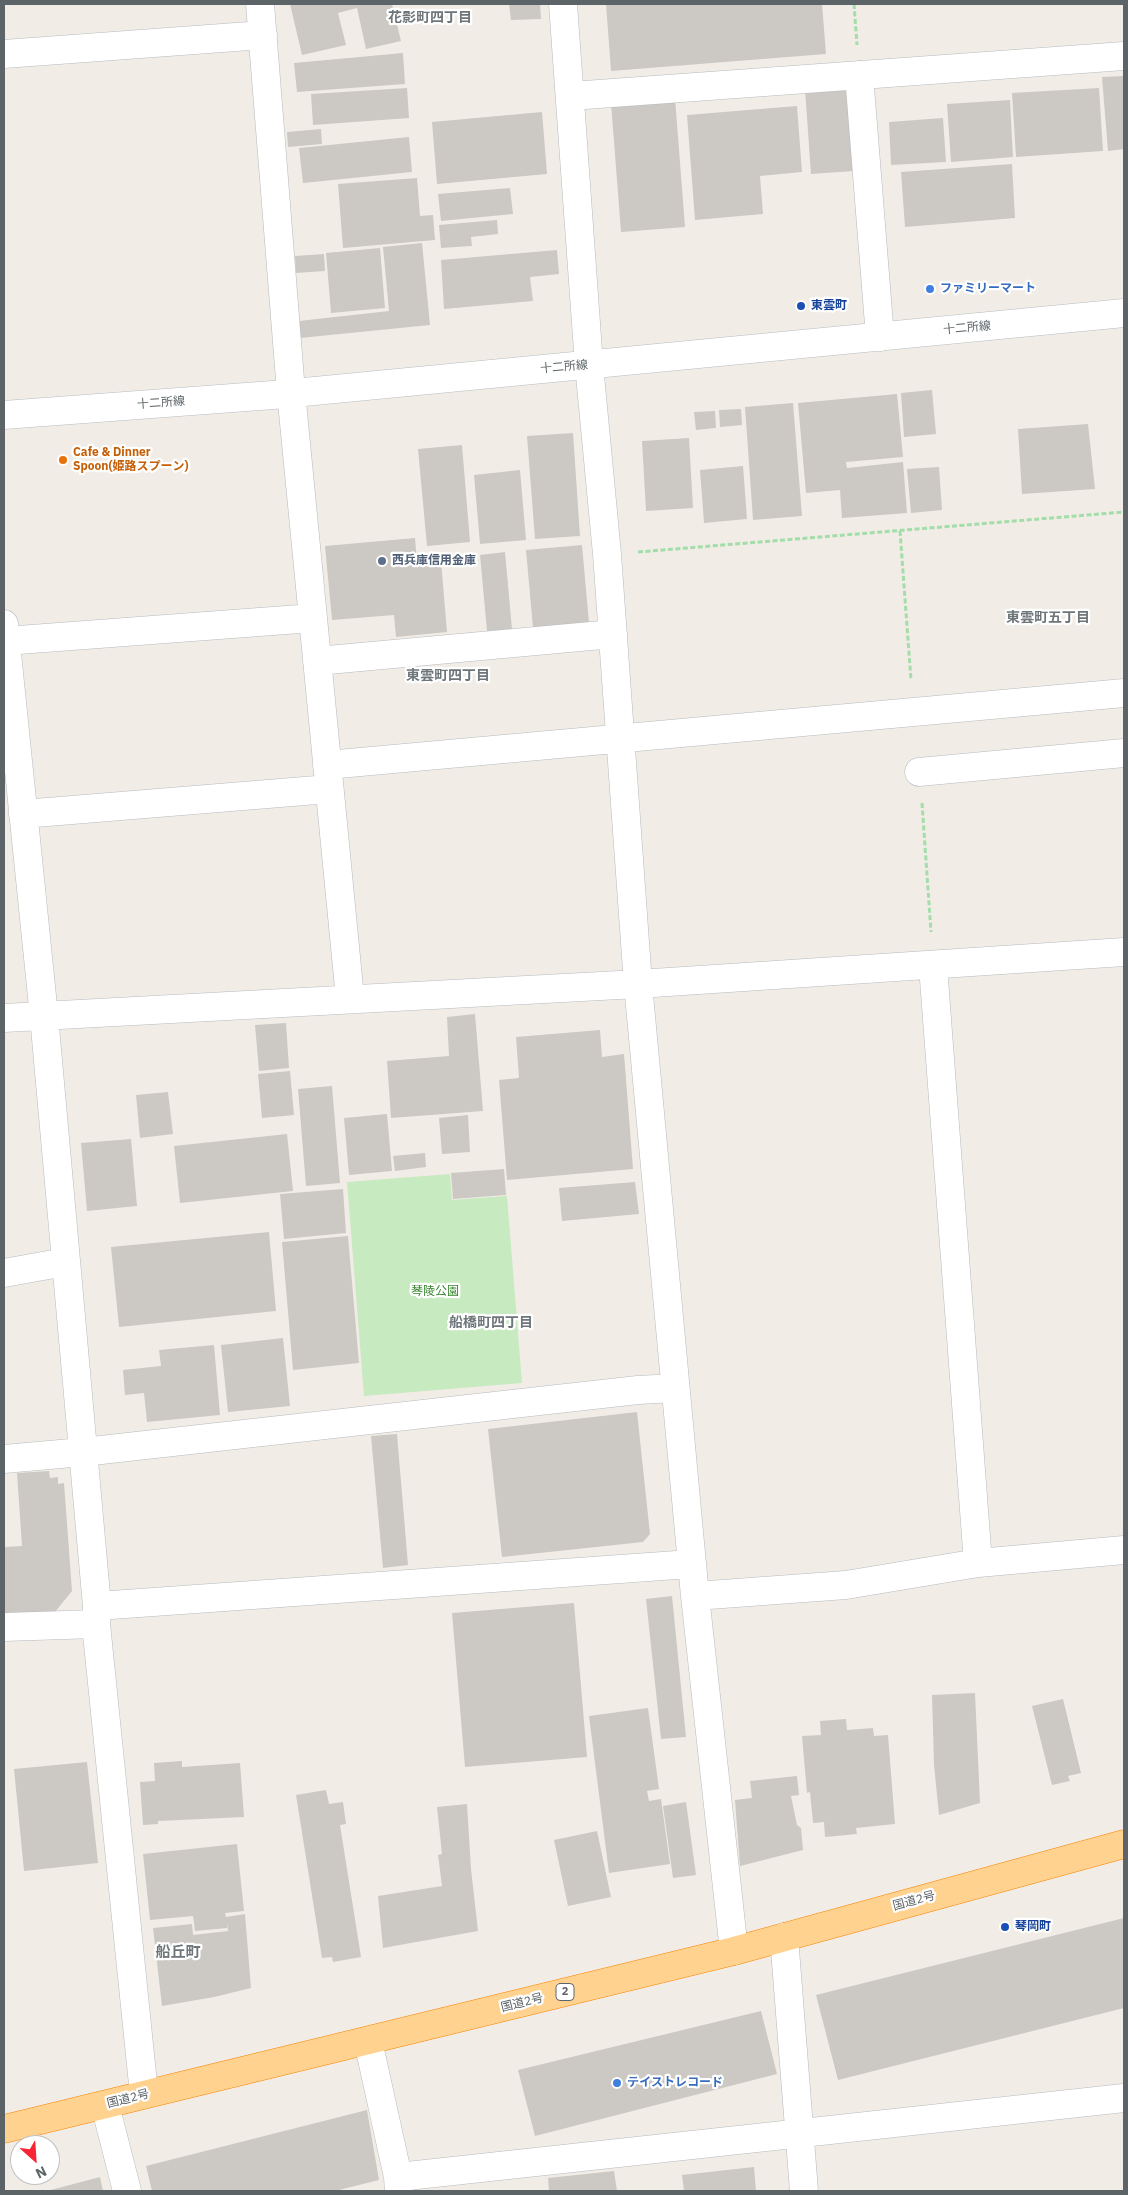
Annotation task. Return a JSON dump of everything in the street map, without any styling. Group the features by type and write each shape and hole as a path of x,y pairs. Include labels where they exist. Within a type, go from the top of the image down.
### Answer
{"highway":[{"name":"国道2号","path":"4,2129 734,1950 1124,1844"}],"street":[{"path":"260,4 291,392 350,998"},
{"path":"563,4 589,365 607,554 638,984 695,1596 734,1950"},
{"path":"4,54 263,35"},
{"path":"571,96 1124,56"},
{"path":"859,75 880,337"},
{"name":"十二所線","path":"4,415 272,395 1124,313"},
{"path":"144,2094 96,1615 44,1016 5,632 313,618"},
{"path":"317,661 613,634"},
{"path":"23,814 620,740 1124,693"},
{"path":"919,772 1124,753"},
{"path":"4,1018 638,984 1124,952"},
{"path":"933,966 978,1563"},
{"path":"4,1272 65,1262"},
{"path":"4,1459 83,1452 638,1390 675,1388"},
{"path":"695,1596 846,1585 978,1563 1124,1550"},
{"path":"4,1628 96,1615 692,1564"},
{"path":"784,1937 804,2191"},
{"path":"368,2041 398,2184 799,2134 1124,2098"},
{"path":"105,2105 127,2191"}],"path":[{"path":"854,4 859,75"},
{"path":"607,554 1124,512"}],"green space":[{"name":"琴陵公園","path":"450,1174 452,1200 507,1196 522,1383 364,1396 347,1182"}],"building":[{"path":"290,4 392,4 401,41 366,49 357,8 338,13 346,45 302,55"},
{"path":"509,4 540,4 541,19 511,20"},
{"path":"606,4 822,4 826,54 611,71"},
{"path":"403,53 405,84 297,92 294,63"},
{"path":"1124,76 1124,149 1108,151 1102,77"},
{"path":"847,86 854,171 811,174 805,89"},
{"path":"407,88 409,118 313,125 311,94"},
{"path":"1099,88 1103,151 1016,157 1012,93"},
{"path":"675,98 685,227 621,232 611,103"},
{"path":"1010,100 1013,157 951,162 947,104"},
{"path":"797,106 802,172 760,176 763,214 695,220 687,115"},
{"path":"542,112 547,174 437,184 432,122"},
{"path":"943,118 946,162 891,165 889,122"},
{"path":"321,129 322,144 288,147 287,132"},
{"path":"409,137 412,172 303,183 299,148"},
{"path":"1012,164 1015,218 905,227 901,172"},
{"path":"417,178 420,216 433,215 435,240 343,248 338,184"},
{"path":"510,188 513,214 441,221 438,194"},
{"path":"497,220 498,234 471,237 472,246 441,248 439,225"},
{"path":"422,243 430,325 300,338 299,321 389,311 383,247"},
{"path":"380,248 385,308 331,313 326,253"},
{"path":"557,250 559,274 530,277 533,301 444,309 441,260"},
{"path":"324,254 325,271 296,273 295,256"},
{"path":"932,390 936,434 904,437 901,393"},
{"path":"897,394 903,457 846,462 847,468 903,462 907,513 842,518 840,490 806,493 798,403"},
{"path":"793,403 802,516 753,520 745,407"},
{"path":"741,409 742,425 720,427 719,410"},
{"path":"715,411 716,428 696,430 694,412"},
{"path":"1088,424 1095,489 1022,494 1018,429"},
{"path":"573,433 580,536 535,539 527,436"},
{"path":"689,438 693,508 646,511 642,441"},
{"path":"462,445 470,542 427,546 418,449"},
{"path":"743,466 747,519 704,523 700,470"},
{"path":"939,467 942,510 911,513 907,469"},
{"path":"520,470 526,540 480,544 474,475"},
{"path":"415,538 417,563 441,561 447,632 396,637 394,615 332,620 325,546"},
{"path":"582,545 589,623 533,628 526,550"},
{"path":"505,552 512,629 487,631 480,555"},
{"path":"475,1014 483,1111 391,1118 387,1061 449,1056 447,1017"},
{"path":"286,1023 289,1068 259,1071 255,1025"},
{"path":"600,1030 602,1057 624,1054 633,1169 507,1180 499,1080 519,1078 516,1037"},
{"path":"290,1071 294,1115 262,1118 258,1074"},
{"path":"332,1086 340,1183 306,1186 298,1089"},
{"path":"168,1092 173,1134 140,1138 136,1095"},
{"path":"387,1114 392,1171 349,1175 344,1118"},
{"path":"468,1115 470,1152 442,1154 439,1118"},
{"path":"287,1134 293,1191 180,1203 174,1146"},
{"path":"131,1139 137,1206 87,1211 81,1143"},
{"path":"425,1153 426,1167 395,1171 393,1156"},
{"path":"504,1169 506,1195 453,1199 451,1173"},
{"path":"635,1182 639,1214 562,1221 559,1188"},
{"path":"343,1189 346,1233 284,1239 280,1194"},
{"path":"269,1232 276,1311 119,1327 111,1247"},
{"path":"348,1236 359,1363 293,1370 282,1242"},
{"path":"283,1338 290,1406 228,1412 221,1345"},
{"path":"214,1345 220,1415 147,1422 144,1393 125,1395 123,1370 161,1366 159,1350"},
{"path":"637,1412 650,1534 643,1542 502,1557 488,1429"},
{"path":"397,1434 408,1565 383,1568 371,1436"},
{"path":"49,1471 50,1478 58,1477 58,1484 64,1483 72,1591 55,1612 4,1614 4,1547 22,1546 17,1473"},
{"path":"672,1596 686,1737 661,1739 646,1599"},
{"path":"574,1603 587,1757 465,1767 452,1613"},
{"path":"975,1693 980,1803 939,1815 934,1765 932,1695"},
{"path":"1063,1699 1081,1773 1068,1776 1070,1781 1052,1785 1032,1706"},
{"path":"648,1708 659,1789 647,1791 649,1801 661,1799 670,1864 609,1873 589,1716"},
{"path":"846,1719 847,1730 873,1728 874,1736 888,1735 895,1824 856,1828 857,1834 825,1837 824,1822 813,1823 810,1792 807,1793 802,1736 821,1735 820,1721"},
{"path":"182,1761 182,1767 240,1763 244,1817 158,1821 158,1824 143,1825 140,1782 155,1781 154,1763"},
{"path":"87,1762 98,1863 24,1871 14,1769"},
{"path":"797,1776 799,1795 791,1796 797,1825 801,1828 803,1850 740,1866 735,1800 752,1798 750,1781"},
{"path":"326,1790 329,1804 343,1802 346,1824 340,1825 361,1957 333,1962 332,1957 322,1958 296,1795"},
{"path":"686,1802 696,1875 673,1878 663,1806"},
{"path":"467,1804 471,1869 478,1931 383,1948 378,1896 442,1886 438,1855 442,1854 437,1807"},
{"path":"597,1831 611,1897 568,1906 554,1840"},
{"path":"237,1844 244,1911 225,1913 226,1917 245,1914 251,1988 162,2006 153,1928 192,1924 193,1935 228,1931 227,1923 227,1928 195,1931 193,1916 150,1920 143,1854"},
{"path":"1124,1918 1124,2008 838,2080 816,1995"},
{"path":"761,2011 777,2074 535,2136 518,2070"},
{"path":"367,2110 379,2180 335,2191 152,2191 146,2166"},
{"path":"754,2167 756,2191 684,2191 682,2175"},
{"path":"614,2171 617,2191 549,2191 548,2178"},
{"path":"100,2177 103,2191 47,2191"}],"place":[{"name":"ファミリーマート","path":"930,289"},
{"name":"東雲町","path":"801,306"},
{"name":"Cafe & Dinner Spoon(姫路スプーン)","path":"63,460"},
{"name":"西兵庫信用金庫","path":"382,561"},
{"name":"琴岡町","path":"1005,1927"},
{"name":"テイストレコード","path":"617,2083"}],"district":[{"name":"花影町四丁目","path":"430,18"},
{"name":"東雲町五丁目","path":"1048,618"},
{"name":"東雲町四丁目","path":"448,676"},
{"name":"船橋町四丁目","path":"491,1323"},
{"name":"船丘町","path":"178,1953"}]}
